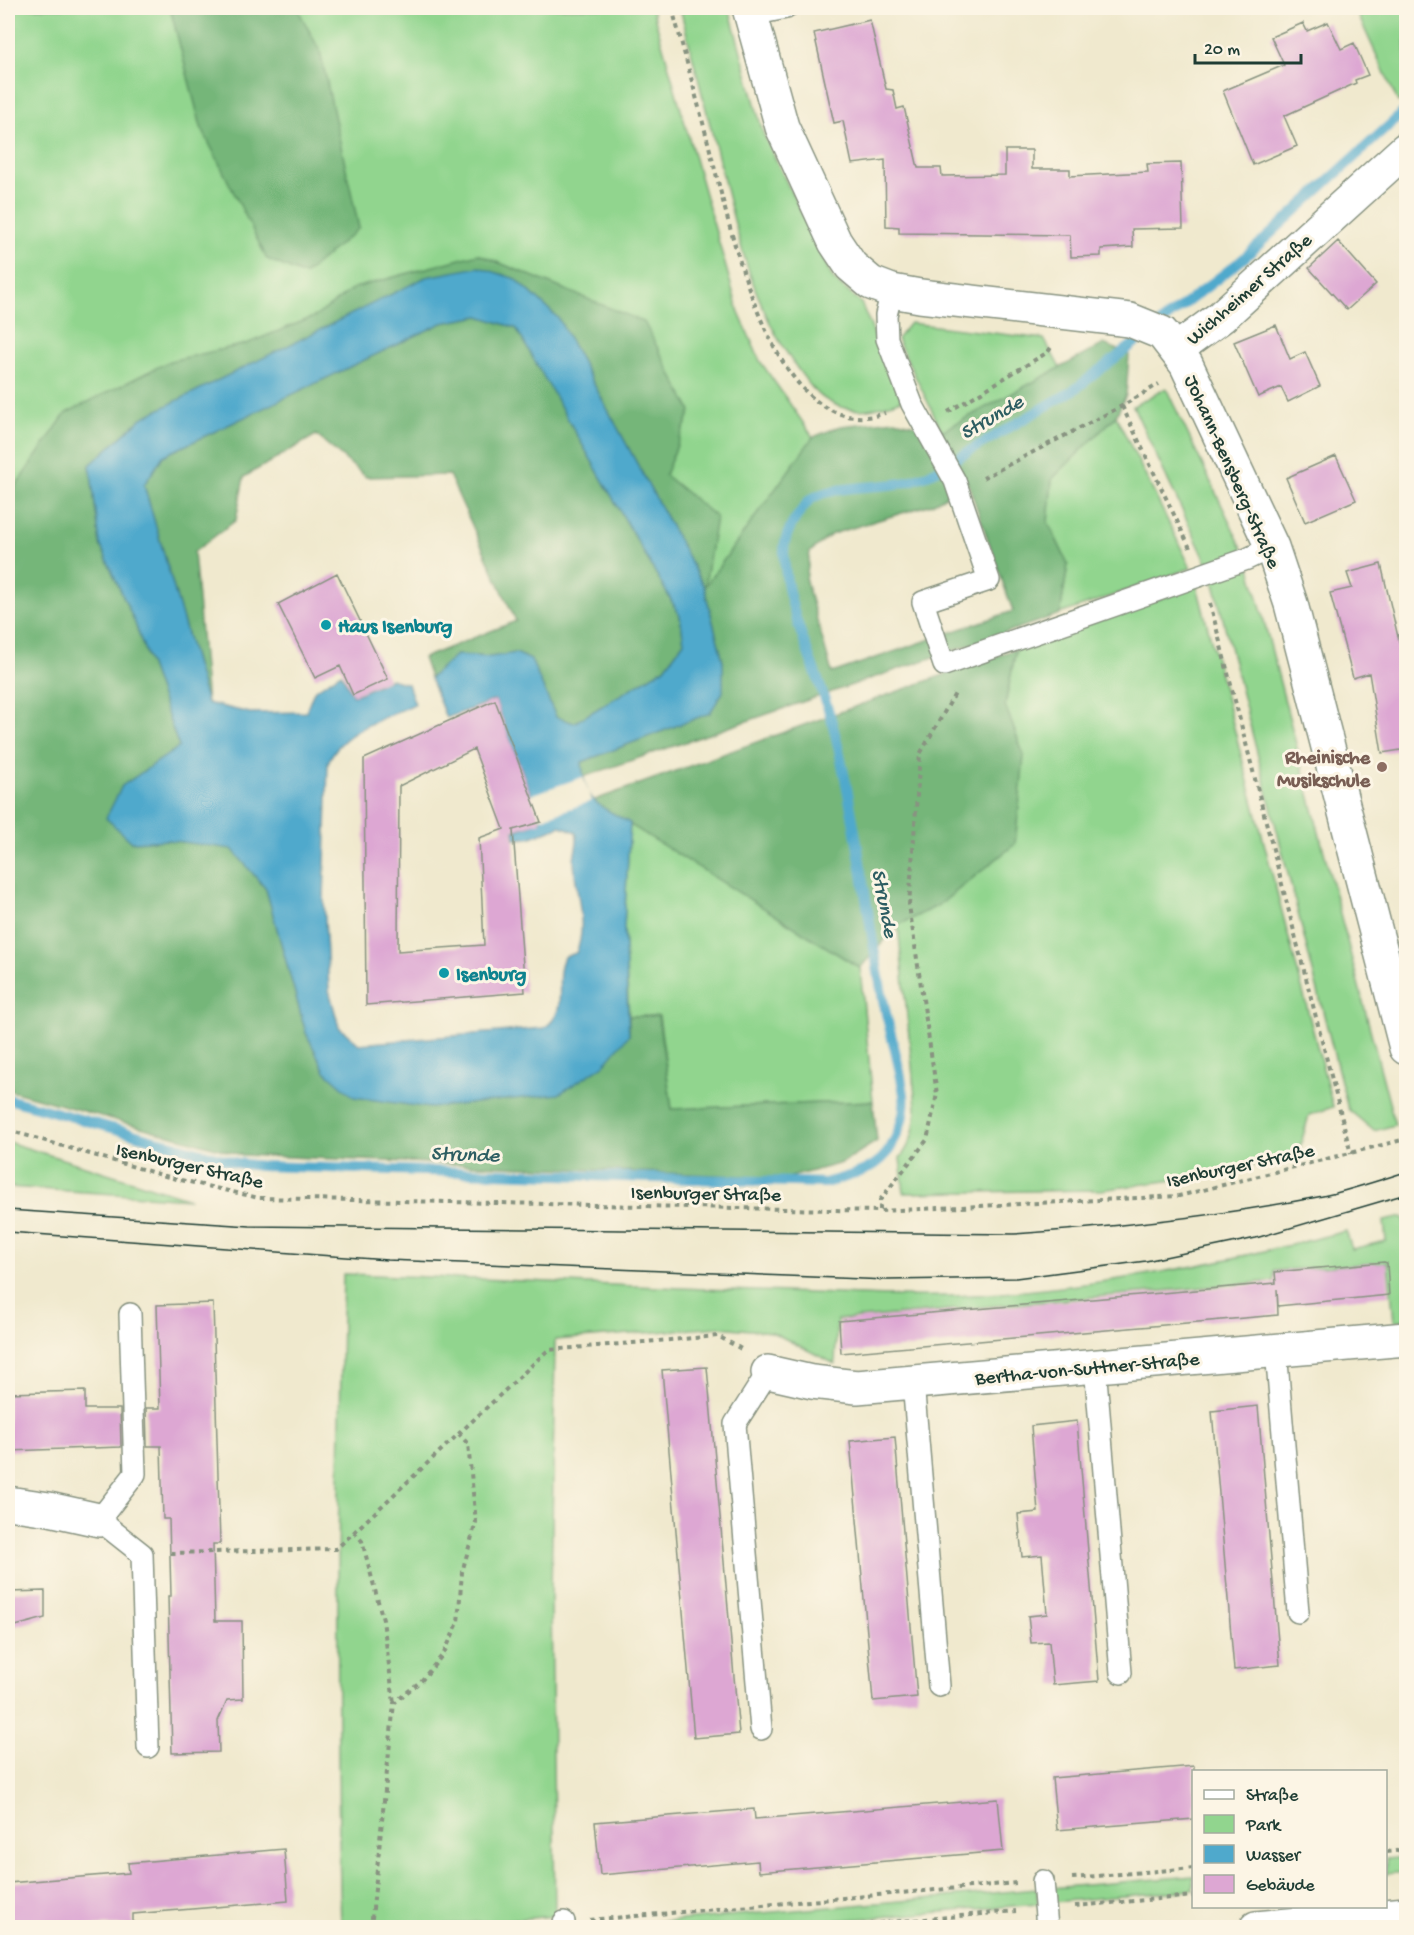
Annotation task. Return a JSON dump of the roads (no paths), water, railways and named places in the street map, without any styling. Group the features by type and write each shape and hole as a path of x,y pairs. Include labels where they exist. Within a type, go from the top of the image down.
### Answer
{"street":[{"path":"750,11 782,127 835,242 851,266 871,283 892,291 1130,320 1161,336"},
{"name":"Wichheimer Straße","path":"1161,336 1221,317 1407,149"},
{"name":"Johann-Bensberg-Straße","path":"1161,336 1186,364 1272,547 1291,604 1407,1048"},
{"name":"Bertha-von-Suttner-Straße","path":"768,1372 812,1382 857,1387 1407,1339"},
{"path":"8,1503 50,1509 99,1520"},
{"path":"1256,1928 1360,1923 1407,1914"}],"lane":[{"path":"750,11 786,8"},
{"path":"892,291 886,315 887,339 912,404 957,486 989,580 922,602 944,664 1247,559 1272,547"},
{"path":"130,1314 135,1474 99,1520 142,1554 148,1747"},
{"path":"1276,1350 1298,1612"},
{"path":"1095,1366 1121,1673"},
{"path":"761,1729 735,1424 768,1372"},
{"path":"913,1382 939,1686"},
{"path":"1043,1881 1047,1918"}],"water":[{"path":"479,267 516,279 558,318 704,587 723,661 723,692 710,713 582,762 586,787 590,795 601,806 630,823 624,927 629,1035 604,1065 559,1094 430,1108 354,1097 325,1071 306,1033 266,889 232,849 168,840 132,842 106,818 122,786 179,747 135,623 100,544 90,465 142,418 426,277","holes":["479,316 516,328 680,616 684,642 665,668 574,723 556,717 531,660 516,653 490,657 456,655 430,678 446,718 495,700 541,821 514,831 515,839 529,838 561,826 576,832 577,843 574,859 581,919 580,942 576,953 564,957 561,966 557,1013 544,1028 359,1044 339,1027 329,990 324,901 328,763 342,742 353,734 377,720 415,704 408,684 391,679 353,696 341,673 314,691 306,712 250,713 207,703 144,485 163,456 442,323"]}],"waterway":[{"name":"Strunde","path":"8,1099 237,1163 261,1166 825,1183 853,1175 879,1162 897,1135 903,1115 904,1095 881,989 841,758 827,704 803,640 790,596 784,552 791,526 814,497 837,490 903,483 928,475 1074,390 1243,259 1406,110"}],"tram line":[{"path":"8,1210 250,1226 1014,1234 1130,1224 1285,1203 1333,1194 1406,1172"},
{"path":"8,1232 387,1260 888,1280 1016,1278 1146,1261 1256,1238 1406,1194"}],"place":[{"name":"Haus Isenburg","path":"326,625"},
{"name":"Rheinische Musikschule","path":"1382,767"},
{"name":"Isenburg","path":"444,973"}]}
